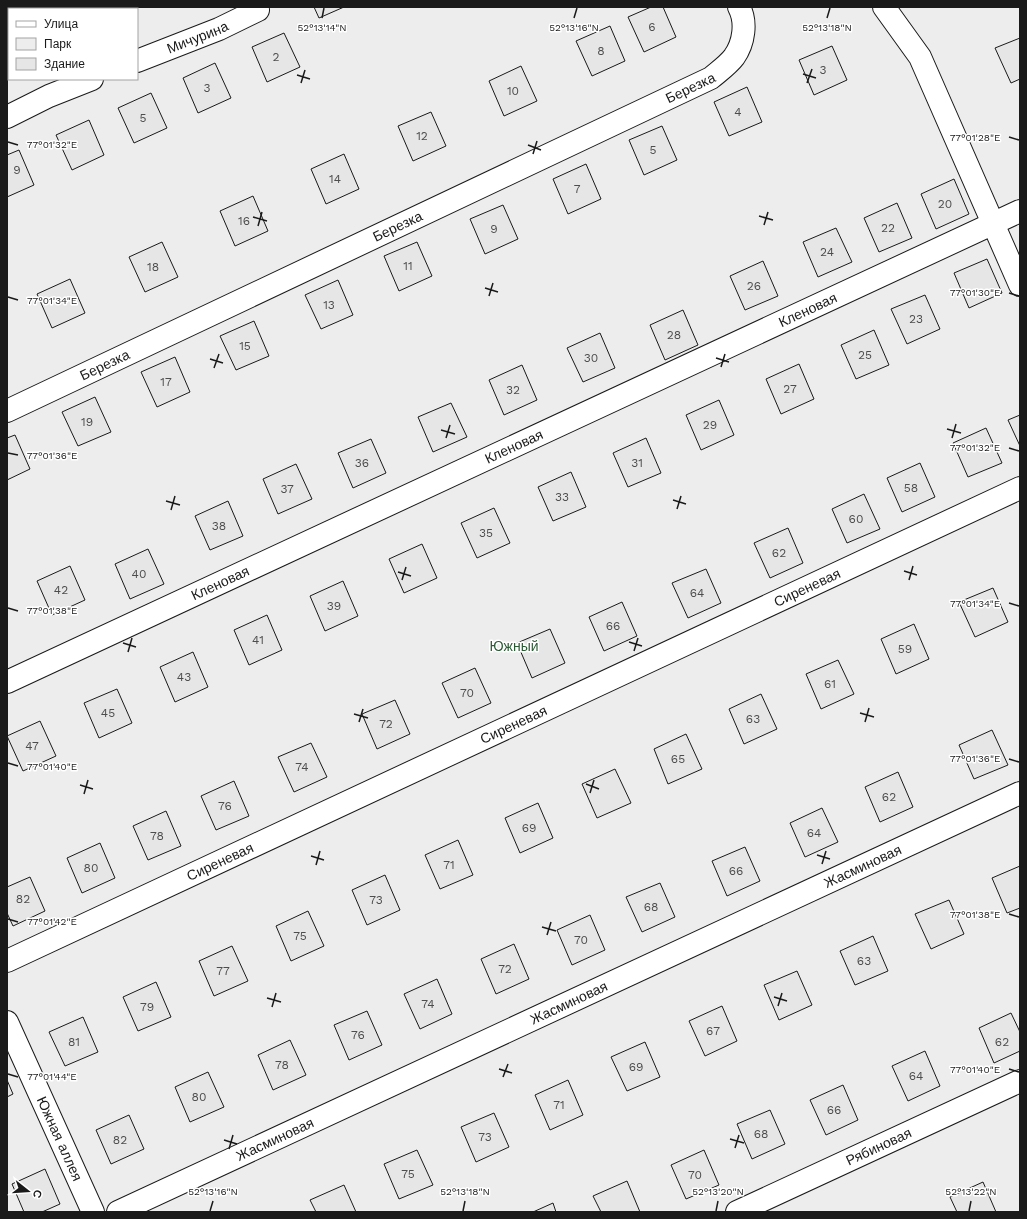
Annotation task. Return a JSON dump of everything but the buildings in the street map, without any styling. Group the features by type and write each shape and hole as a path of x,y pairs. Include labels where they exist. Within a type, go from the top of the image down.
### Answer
{"street":[{"name":"Березка","path":"7,411 711,78 734,57 744,36 742,14 739,7"},
{"path":"884,7 920,57 1020,285"},
{"name":"Мичурина","path":"138,61 219,29 258,10"},
{"path":"7,117 49,96 89,80"},
{"name":"Кленовая","path":"7,682 1020,211"},
{"name":"Сиреневая","path":"7,961 1020,488"},
{"name":"Жасминовая","path":"118,1212 1020,793"},
{"name":"Южная аллея","path":"7,1022 93,1212"},
{"name":"Рябиновая","path":"737,1212 1020,1081"}],"green space":[{"name":"Южный","path":"7,7 1020,7 1020,1212 7,1212"}]}
